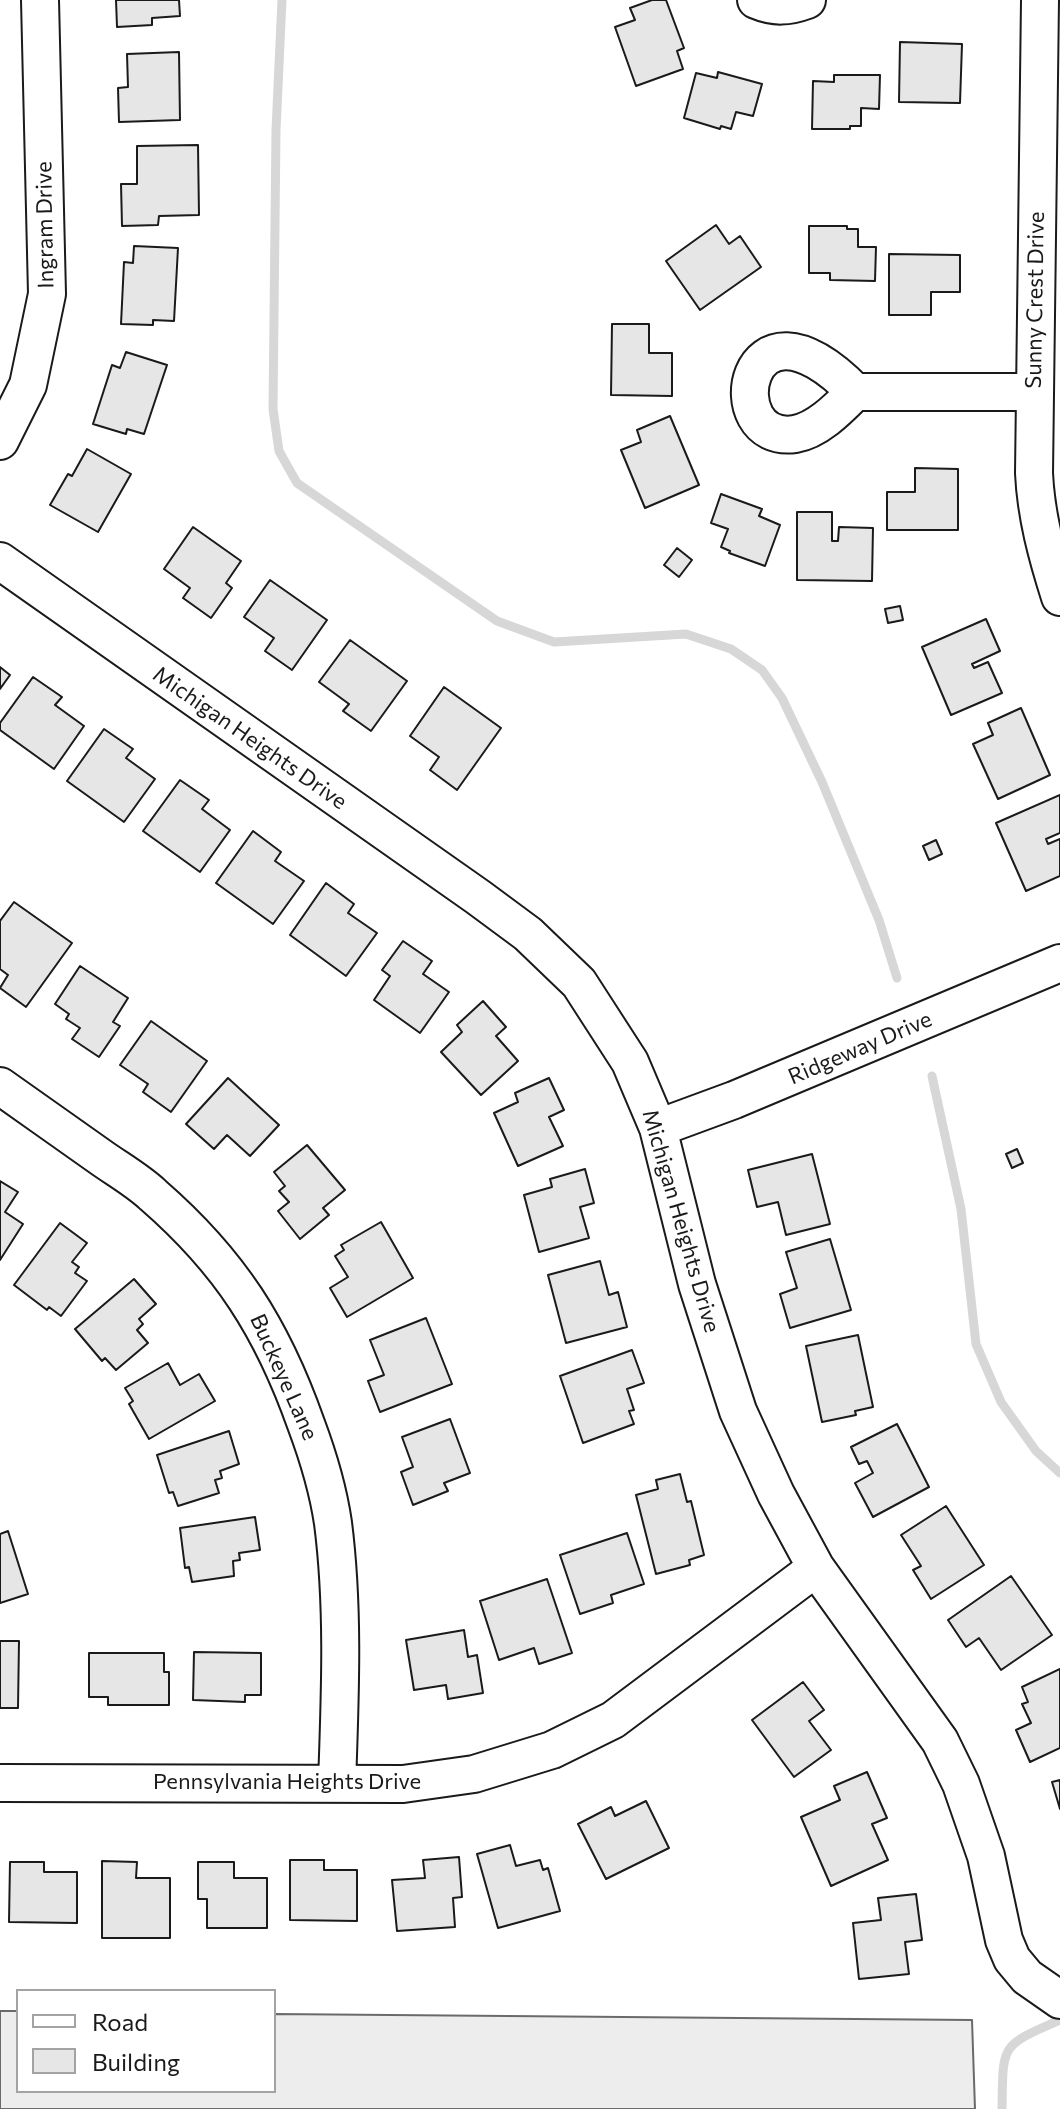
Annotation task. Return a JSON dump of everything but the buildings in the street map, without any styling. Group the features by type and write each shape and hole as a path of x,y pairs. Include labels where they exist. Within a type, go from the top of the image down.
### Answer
{"street":[{"name":"Ingram Drive","path":"0,441 28,385 47,294 40,0"},
{"path":"756,0 771,6 788,7 807,0"},
{"name":"Sunny Crest Drive","path":"1040,0 1033,392 1036,505 1060,597"},
{"path":"855,392 1033,392"},
{"name":"Michigan Heights Drive","path":"0,561 528,934 579,983 630,1062 658,1128 697,1284 738,1411 776,1494 816,1568 940,1741 976,1823 1004,1940 1012,1959 1027,1977 1060,2000"},
{"name":"Ridgeway Drive","path":"658,1128 748,1094 1060,963"},
{"name":"Buckeye Lane","path":"0,1086 152,1194 201,1242 234,1279 258,1314 287,1373 316,1448 333,1522 338,1565 339,1627 337,1784"},
{"name":"Pennsylvania Heights Drive","path":"0,1783 403,1784 464,1777 540,1754 613,1720 816,1568"}],"shaded area":[{"path":"0,2011 16,2011 16,2093 276,2093 276,2014 972,2020 975,2109 0,2109"}],"waterway":[{"path":"282,0 276,130 273,409 279,451 297,483 497,621 554,642 686,634 731,649 762,670 782,698 822,782 879,920 897,978"},
{"path":"932,1076 961,1209 976,1344 1001,1402 1036,1451 1060,1473"},
{"path":"1002,2109 1003,2071 1009,2050 1026,2036 1060,2020"}]}
